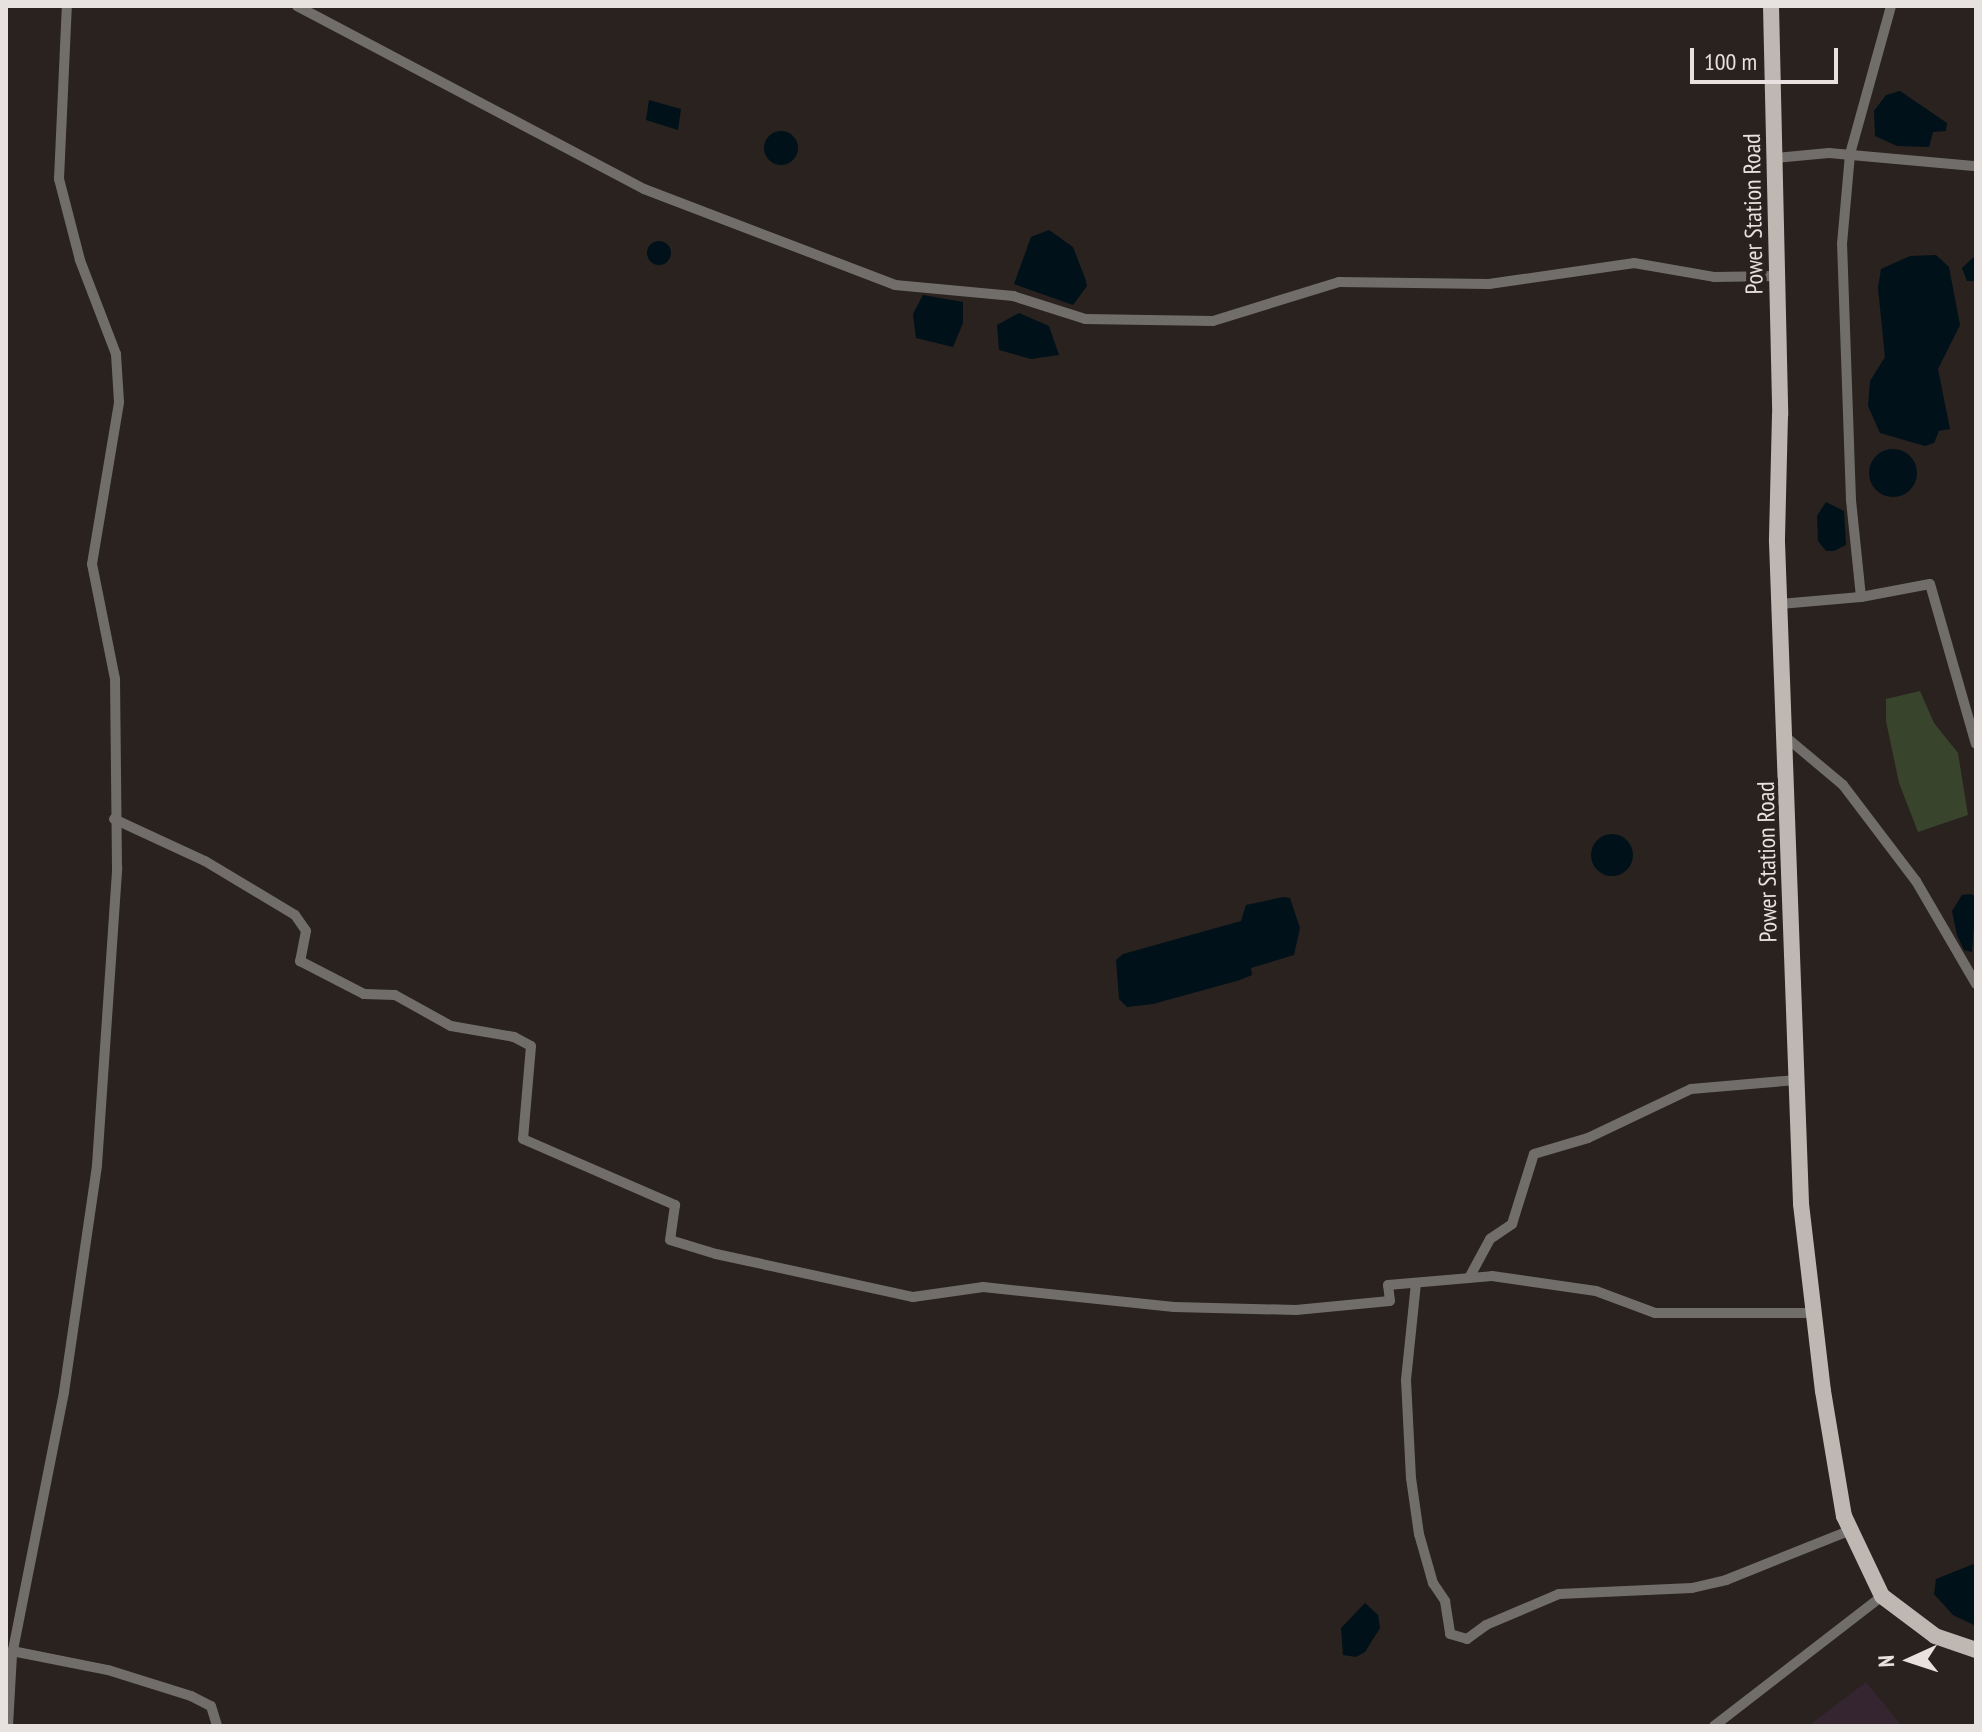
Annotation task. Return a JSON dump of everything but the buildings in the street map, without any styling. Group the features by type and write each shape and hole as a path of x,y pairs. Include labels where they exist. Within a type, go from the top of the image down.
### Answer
{"main road":[{"name":"Power Station Road","path":"1771,6 1778,276 1780,604 1801,1204 1814,1313 1844,1516 1882,1596 1935,1636 1976,1650"}],"street":[{"path":"8,1726 12,1651 64,1392 97,1165 117,868 114,819 115,679 92,564 119,402 116,354 80,260 59,179 67,6"},
{"path":"297,6 644,189 895,285 1013,296 1085,319 1213,321 1339,282 1489,284 1634,263 1714,277 1778,276"},
{"path":"1861,597 1851,500 1842,291 1850,154 1891,6"},
{"path":"1776,158 1850,154 1976,166"},
{"path":"1780,604 1861,597 1930,584 1976,744"},
{"path":"1787,738 1852,797 1916,881 1976,984"},
{"path":"114,819 205,861 295,915 306,931 300,961 364,994 395,995 451,1026 514,1037 531,1046 523,1139 675,1205 670,1240 785,1271 913,1297 983,1287 1174,1307 1296,1310 1390,1301 1388,1285 1492,1276 1596,1291 1655,1313 1814,1313"},
{"path":"1469,1278 1490,1239 1512,1224 1534,1154 1588,1138 1691,1089 1797,1080"},
{"path":"1416,1283 1406,1380 1411,1478 1419,1534 1433,1583 1445,1601 1450,1634 1467,1639 1486,1625 1559,1594 1692,1588 1726,1580 1851,1530"},
{"path":"1714,1726 1882,1596"},
{"path":"12,1651 108,1670 191,1696 211,1706 217,1726"}],"shaded area":[{"path":"1900,91 1947,123 1946,131 1933,132 1929,147 1897,146 1875,136 1874,111 1886,95"},
{"path":"649,100 681,109 678,130 646,120"},
{"path":"781,131 793,136 798,148 793,160 781,165 769,160 764,148 769,136"},
{"path":"1049,230 1073,247 1085,278 1087,286 1073,305 1014,284 1031,237"},
{"path":"659,241 668,244 671,253 668,262 659,265 650,262 647,253 650,244"},
{"path":"1936,255 1949,267 1960,325 1938,369 1950,429 1939,431 1934,443 1925,446 1880,433 1868,406 1870,381 1885,357 1878,288 1881,269 1910,256"},
{"path":"1976,255 1976,281 1967,281 1962,268"},
{"path":"923,295 963,302 963,323 953,347 916,338 913,314"},
{"path":"1019,313 1049,326 1059,355 1031,359 999,350 997,325"},
{"path":"1893,449 1910,456 1917,473 1910,490 1893,497 1876,490 1869,473 1876,456"},
{"path":"1826,502 1844,511 1846,545 1834,551 1826,551 1818,541 1817,516"},
{"path":"1612,834 1627,840 1633,855 1627,870 1612,876 1597,870 1591,855 1597,840"},
{"path":"1962,895 1976,897 1972,952 1964,950 1952,911"},
{"path":"1290,898 1300,928 1294,955 1251,968 1252,975 1240,980 1153,1004 1127,1007 1119,999 1116,960 1123,954 1241,921 1246,905"},
{"path":"1976,1563 1976,1626 1953,1615 1934,1594 1936,1579"},
{"path":"1365,1603 1378,1615 1380,1628 1365,1652 1356,1657 1343,1655 1341,1628"},
{"path":"1866,1682 1902,1726 1808,1726"}],"green space":[{"path":"1920,691 1934,723 1958,753 1968,815 1918,832 1899,783 1886,721 1886,699"}]}
